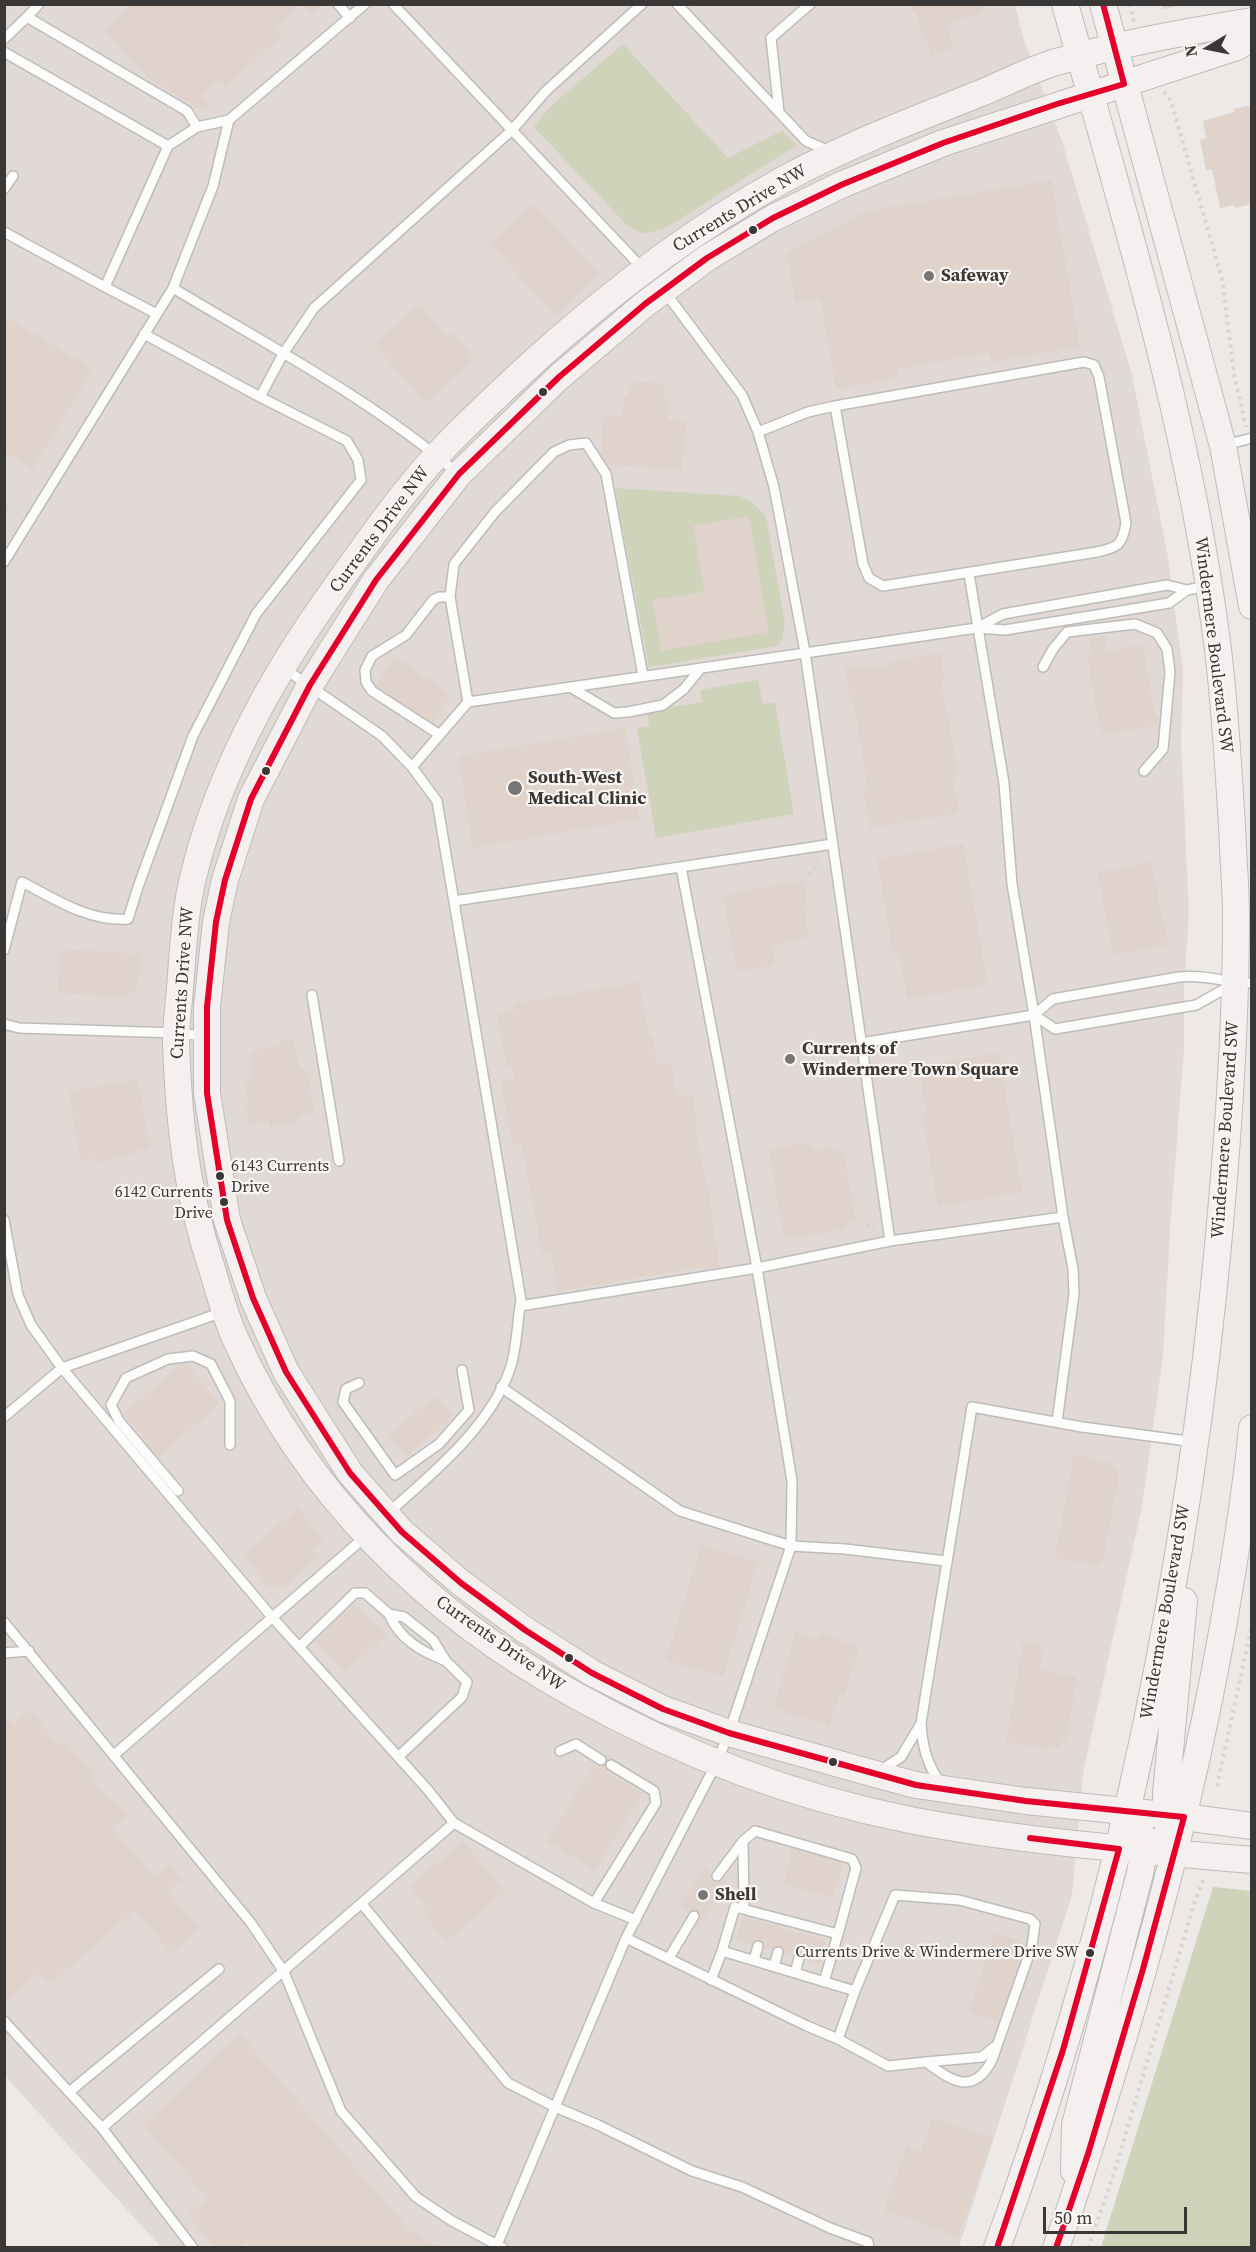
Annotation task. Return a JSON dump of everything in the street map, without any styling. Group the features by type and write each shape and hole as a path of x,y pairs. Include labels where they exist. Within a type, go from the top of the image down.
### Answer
{"street":[{"name":"Windermere Boulevard SW","path":"1065,4 1186,456 1198,588 1227,734 1236,910 1243,983 1221,1222 1195,1442 1151,1699 1126,1812"},
{"path":"1103,4 1223,446 1251,606"},
{"name":"Currents Drive NW","path":"1251,21 1115,48 1044,66 888,129 783,180 711,223 559,377 459,474 376,580 310,685 251,799 225,880 216,922 207,1007 207,1093 227,1220 253,1298 286,1372 350,1473 376,1525 427,1593 496,1646 572,1694 654,1736 717,1762 826,1800 908,1820 981,1832 1132,1850 1251,1860"},
{"name":"Currents Drive NW","path":"1251,38 1237,47 943,143 841,185 773,218 707,258 653,280 570,329 513,381 437,455 362,550 310,622 265,698 226,778 196,863 187,908 176,1033 181,1129 194,1214 232,1334 269,1406 313,1473 376,1525 402,1532 461,1583 534,1636 592,1673 663,1709 729,1734 916,1785 1026,1801 1251,1826"},
{"path":"1175,1817 1230,1591 1247,1485 1251,1428"},
{"path":"1056,2247 1074,2198 1137,1991 1175,1853 1170,1747 1185,1592 1176,1558"},
{"path":"997,2247 1028,2161 1085,1976 1132,1850 1144,1837 1134,1817 1126,1812"},
{"path":"1074,2198 1075,2125 1132,1850"}],"lane":[{"path":"4,39 39,4"},
{"path":"338,4 350,18"},
{"path":"105,287 168,146 197,127 229,120 365,4"},
{"path":"393,4 653,280 742,395 758,432 774,487 805,652 890,1241"},
{"path":"260,397 283,354 314,308 512,130 546,91 642,4"},
{"path":"676,4 806,141 837,154"},
{"path":"779,112 771,38 810,4"},
{"path":"27,17 187,111 197,127"},
{"path":"4,52 168,146"},
{"path":"4,561 173,288 213,186 229,120"},
{"path":"4,189 13,176"},
{"path":"4,232 157,314"},
{"path":"173,288 326,377 437,455 459,474"},
{"path":"4,950 22,882 76,911 115,920 128,919 193,736 256,614 361,480 358,460 347,441 144,334"},
{"path":"758,432 808,412 835,405 1084,362 1094,365 1099,377 1126,524 1123,539 1116,548 1097,552 883,586 869,578 863,564 835,405"},
{"path":"1223,446 1250,439"},
{"path":"468,702 450,597 454,564 495,512 554,452 586,443 606,474 644,676"},
{"path":"969,574 1006,803 1012,884 1073,1269 1074,1294 1057,1422"},
{"path":"977,628 1003,614 1167,585 1198,588"},
{"path":"412,767 468,702 977,628 1005,630 1169,603 1198,588"},
{"path":"440,735 372,690 366,682 365,670 372,656 406,635 433,600 439,597 450,597"},
{"path":"1043,667 1053,649 1067,632 1135,624 1157,633 1167,649 1170,672 1163,749 1144,771"},
{"path":"114,1755 452,1457 490,1407 511,1369 521,1300 437,801 412,767 382,736 283,668"},
{"path":"570,687 614,713 628,712 663,705 684,689 700,668"},
{"path":"454,902 833,844"},
{"path":"4,1622 251,1923 284,1972 341,2111 416,2197 452,2221 500,2246 626,1938 717,1762 729,1734 791,1546 792,1481 757,1268 681,867"},
{"path":"861,1043 1034,1015 1053,999 1179,977 1197,975 1243,983"},
{"path":"1034,1015 1055,1029 1196,1005 1243,983"},
{"path":"312,995 339,1161"},
{"path":"4,1024 19,1028 207,1036"},
{"path":"520,1306 757,1268 890,1241 1063,1217"},
{"path":"4,1220 18,1295 31,1324 62,1368 272,1617 454,1823 594,1903 636,1920"},
{"path":"4,1417 62,1368 225,1311"},
{"path":"178,1491 119,1421 111,1405 126,1378 168,1359 193,1356 211,1364 230,1401 230,1445"},
{"path":"359,1383 346,1389 343,1402 395,1475 439,1444 469,1410 462,1370"},
{"path":"501,1387 680,1511 791,1546 845,1549 946,1561"},
{"path":"946,1790 928,1763 921,1735 921,1723 972,1407 1195,1442"},
{"path":"299,1647 355,1593 365,1593 389,1614 395,1627 423,1653 446,1661"},
{"path":"389,1614 404,1617 433,1640 446,1661 467,1682 462,1697 398,1757"},
{"path":"4,1653 29,1651"},
{"path":"875,1774 902,1757 921,1723"},
{"path":"560,1751 576,1744 601,1760"},
{"path":"594,1903 656,1803 654,1791 612,1765"},
{"path":"102,2128 454,1823"},
{"path":"717,1876 743,1841 754,1831 852,1859 856,1868 824,1982"},
{"path":"743,1841 744,1909"},
{"path":"838,2039 895,1894 959,1900 1030,1919 1035,1924 1032,1946 986,2072 976,2079 965,2082 951,2080 926,2062"},
{"path":"362,1904 508,2083 692,2171 742,2187 830,2228 868,2242 869,2247"},
{"path":"711,1980 735,1907 765,1919 807,1931 838,1934"},
{"path":"669,1958 694,1916"},
{"path":"626,1938 838,2039 888,2066 982,2057 990,2052 998,2041"},
{"path":"754,1960 758,1946"},
{"path":"722,1951 855,1991"},
{"path":"774,1966 778,1952"},
{"path":"795,1973 799,1958"},
{"path":"69,2092 219,1969"},
{"path":"4,2021 102,2128 193,2247"}],"path":[{"path":"1153,75 1171,101 1222,279 1234,374 1250,439"},
{"path":"1217,1786 1251,1625"},
{"path":"1088,2247 1114,2173 1195,1901 1205,1876"}],"shaded area":[{"path":"5,5 1015,5 1024,40 1063,144 1132,375 1167,552 1183,671 1181,742 1189,913 1184,989 1184,1048 1163,1356 1142,1506 1083,1773 1072,1895 959,2247 161,2247 5,2076"}],"green space":[{"path":"623,44 728,158 782,131 797,145 664,229 642,234 626,224 534,127 550,107"},
{"path":"615,488 740,496 753,503 766,517 785,624 778,646 649,667"},
{"path":"758,680 763,704 775,703 794,814 656,838 637,728 649,726 647,711 702,702 700,690"},
{"path":"1213,1887 1251,1891 1251,2247 1101,2247"}],"building":[{"path":"132,4 300,4 275,28 282,35 226,88 219,80 202,96 210,105 202,111 149,78 104,30"},
{"path":"302,4 321,4 311,14"},
{"path":"909,4 981,4 984,13 950,23 951,25 947,27 953,50 930,56 925,34 923,35 915,12 912,13"},
{"path":"1161,4 1179,4 1179,6 1162,9"},
{"path":"1252,105 1252,204 1220,208 1212,169 1206,170 1200,140 1206,138 1203,121"},
{"name":"Safeway","path":"1051,180 1080,347 991,362 989,353 898,369 899,378 836,389 820,298 795,303 787,253 867,211"},
{"path":"533,203 599,274 556,315 489,243"},
{"path":"419,305 447,337 452,332 471,354 467,358 471,362 426,402 374,345"},
{"path":"4,316 93,369 33,469 4,452"},
{"path":"630,381 665,384 664,399 668,399 667,420 686,421 682,470 600,464 604,415 622,416 624,395 628,396"},
{"path":"4,499 11,504 4,515"},
{"path":"749,516 769,632 661,651 652,600 704,592 693,526"},
{"path":"1105,636 1108,651 1143,645 1155,716 1158,715 1160,725 1101,735 1087,655 1093,654 1090,639"},
{"path":"940,653 945,682 941,682 955,755 957,777 953,778 959,813 870,828 864,791 868,790 853,698 850,698 845,669 872,665 873,669 887,667 887,662"},
{"path":"395,657 451,694 432,724 376,686"},
{"path":"625,728 640,819 473,848 458,756"},
{"path":"963,844 988,985 907,999 899,952 893,954 877,859"},
{"path":"1151,862 1168,945 1113,955 1098,873"},
{"path":"803,880 808,907 804,908 809,938 772,945 775,965 737,972 723,895"},
{"path":"61,949 141,954 138,986 132,993 123,997 58,993"},
{"path":"639,982 649,1038 653,1038 657,1065 671,1063 677,1096 692,1094 697,1123 694,1124 713,1215 711,1215 720,1267 707,1269 706,1266 558,1292 551,1251 542,1252 521,1142 512,1144 501,1081 514,1079 512,1067 507,1068 497,1014 515,1011 513,1004"},
{"path":"293,1039 300,1069 305,1068 306,1073 308,1072 311,1089 307,1090 308,1097 311,1097 314,1113 298,1116 299,1122 270,1128 269,1121 250,1125 246,1106 250,1106 244,1080 253,1078 251,1051 280,1045 280,1041"},
{"path":"999,1053 1022,1192 938,1207 922,1114 927,1114 918,1066"},
{"path":"138,1079 150,1149 134,1151 135,1155 95,1162 94,1158 80,1161 69,1091"},
{"path":"811,1142 812,1150 832,1147 832,1150 843,1149 856,1222 845,1223 846,1229 784,1239 769,1149"},
{"path":"183,1361 220,1403 159,1457 155,1452 146,1460 138,1451 148,1442 124,1414"},
{"path":"435,1395 453,1416 407,1457 389,1436"},
{"path":"1081,1455 1111,1463 1119,1474 1103,1560 1096,1565 1055,1558 1072,1456 1080,1457"},
{"path":"298,1508 324,1541 312,1550 317,1557 285,1587 268,1587 244,1555"},
{"path":"701,1545 758,1562 723,1677 666,1660"},
{"path":"353,1605 387,1634 346,1672 316,1642 345,1610 347,1611"},
{"path":"795,1632 819,1639 821,1633 859,1647 844,1695 840,1694 829,1726 774,1709"},
{"path":"1023,1642 1044,1646 1040,1670 1077,1676 1066,1741 1062,1740 1060,1748 1051,1746 1050,1749 1006,1742"},
{"path":"31,1710 58,1746 64,1740 94,1774 89,1778 110,1801 113,1798 128,1815 113,1829 155,1878 169,1865 181,1880 167,1891 199,1928 171,1953 135,1910 50,1984 40,1972 4,2003 4,1712 14,1724"},
{"path":"606,1753 615,1758 607,1772 642,1793 595,1871 547,1841 594,1765 597,1767"},
{"path":"463,1841 505,1892 446,1941 421,1911 427,1906 410,1886"},
{"name":"Shell","path":"792,1845 802,1848 802,1851 843,1862 833,1898 783,1884"},
{"name":"Shell","path":"704,1868 726,1882 702,1921 680,1907"},
{"name":"Shell","path":"743,1917 826,1940 820,1964 736,1940"},
{"path":"995,1933 1028,1944 1002,2023 969,2012"},
{"path":"240,2034 409,2230 439,2248 252,2248 247,2241 239,2248 216,2248 188,2215 208,2198 143,2125"},
{"path":"933,2117 993,2138 958,2237 884,2210 907,2146 921,2151"}],"transit line":[{"path":"1056,2248 1088,2154 1143,1969 1184,1817 1026,1801 916,1785 729,1733 663,1709 592,1673 525,1630 461,1583 402,1532 350,1473 286,1372 253,1298 227,1220 207,1093 207,1007 216,922 225,880 251,799 310,685 376,580 459,474 559,377 645,304 707,258 773,218 841,185 943,143 1124,84 1103,4"},
{"path":"997,2248 1063,2050 1119,1849 1030,1838"}],"place":[{"name":"Safeway","path":"929,276"},
{"name":"South-West Medical Clinic","path":"515,788"},
{"name":"Currents of Windermere Town Square","path":"790,1059"},
{"name":"6143 Currents Drive","path":"220,1176"},
{"name":"6142 Currents Drive","path":"224,1202"},
{"name":"Shell","path":"703,1895"},
{"name":"Currents Drive & Windermere Drive SW","path":"1090,1953"}]}
